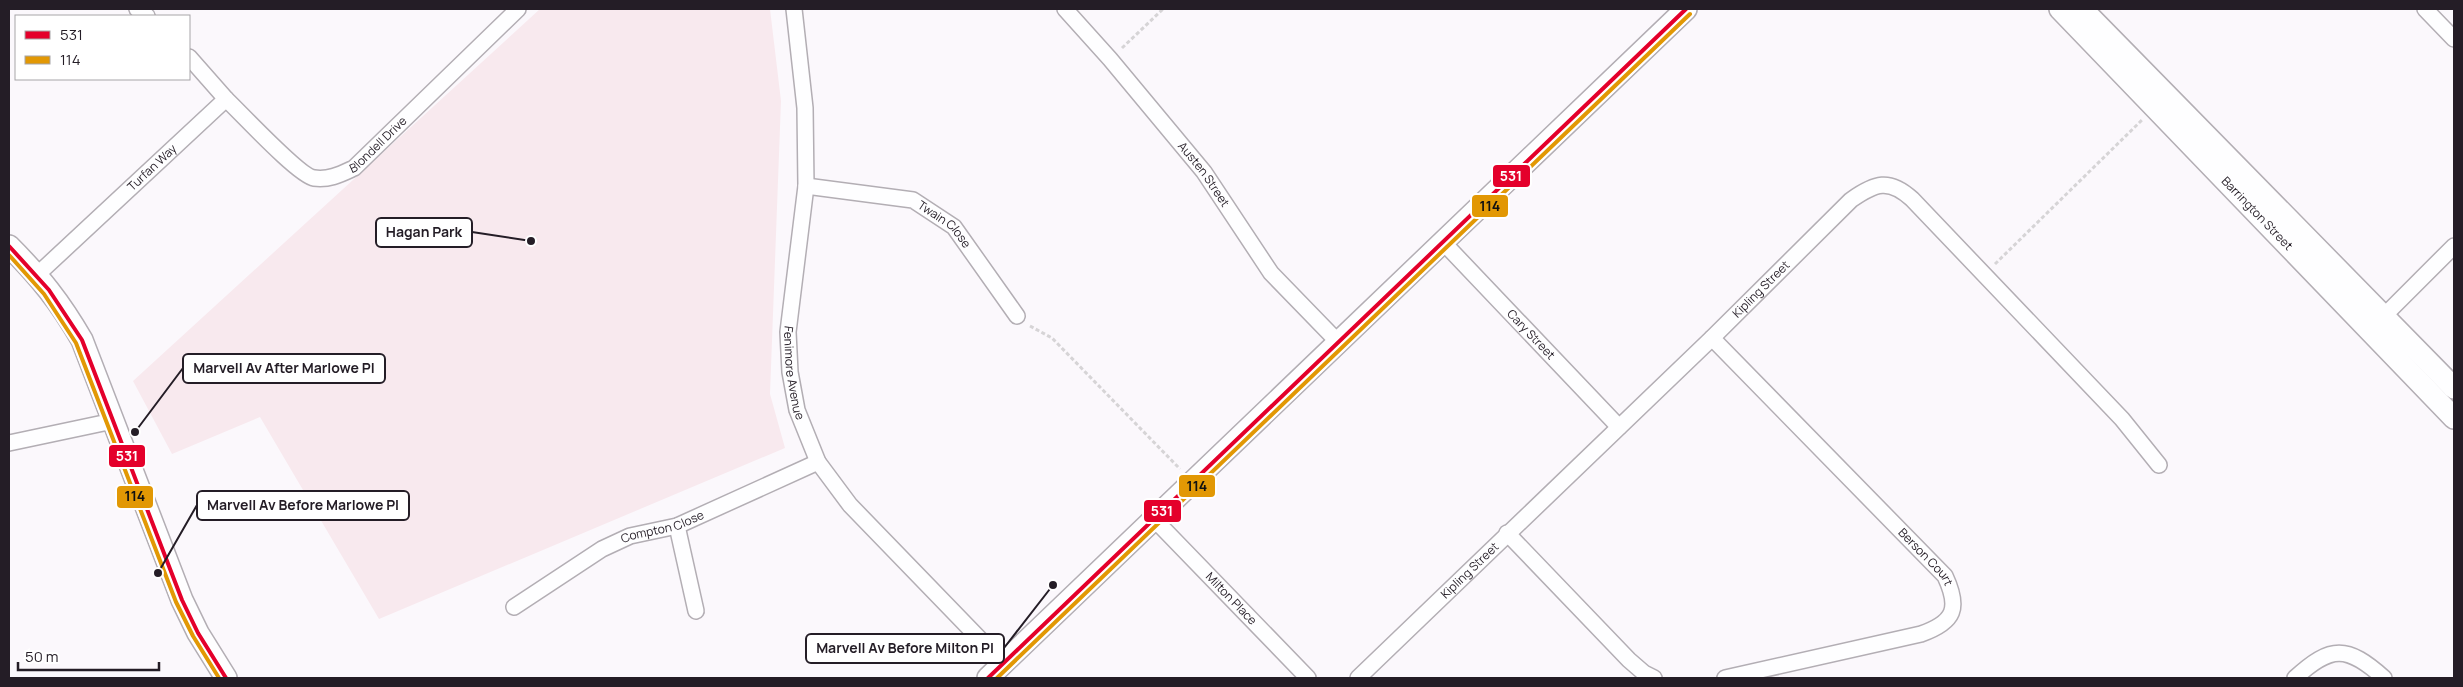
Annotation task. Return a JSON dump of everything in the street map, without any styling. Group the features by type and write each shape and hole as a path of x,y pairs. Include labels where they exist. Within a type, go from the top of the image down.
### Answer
{"street":[{"name":"Blondell Drive","path":"226,99 294,165 312,178 334,178 354,168 518,9"},
{"name":"Fenimore Avenue","path":"794,9 805,108 806,186 788,340 790,372 797,410 818,462 850,505 1004,664"},
{"name":"Austen Street","path":"1065,9 1110,59 1204,172 1271,273 1338,342"},
{"path":"988,678 1686,9"},
{"name":"Barrington Street","path":"2060,9 2377,323 2454,388"},
{"name":"Barrington Street","path":"2082,9 2377,323 2454,418"},
{"path":"2425,9 2454,39"},
{"path":"190,58 226,99"},
{"name":"Turfan Way","path":"38,274 226,99"},
{"name":"Kipling Street","path":"1358,678 1712,338 1851,200 1863,191 1876,186 1890,184 1900,188 2122,419 2159,464"},
{"name":"Twain Close","path":"806,186 913,200 954,227 1017,316"},
{"name":"Cary Street","path":"1442,241 1619,426"},
{"path":"9,246 38,274 60,302 82,340 182,600 198,633 226,678"},
{"path":"2377,323 2454,246"},
{"name":"Berson Court","path":"1712,338 1945,576 1954,602 1952,612 1946,623 1921,634 1725,678"},
{"path":"9,443 114,421"},
{"name":"Compton Close","path":"514,607 602,549 630,536 677,526 818,462"},
{"name":"Milton Place","path":"1154,519 1308,678"},
{"path":"677,526 696,610"},
{"path":"1507,533 1629,660 1644,673 1654,678"},
{"path":"2295,678 2321,657 2332,652 2343,653 2360,660 2384,678"}],"path":[{"path":"1110,59 1162,9"},
{"path":"1984,275 2143,119"},
{"path":"1017,316 1037,331 1052,338 1180,470"}],"shaded area":[{"path":"540,9 770,9 781,101 770,394 785,448 379,619 260,417 172,454 133,381"}],"transit line":[{"name":"531","path":"988,678 1686,9"},
{"name":"114","path":"997,678 1690,14"},
{"name":"531","path":"9,246 49,290 82,340 182,600 198,633 226,678"},
{"name":"114","path":"9,255 44,294 76,343 176,602 193,636 219,678"}],"place":[{"name":"Hagan Park","path":"531,241"},
{"name":"Marvell Av After Marlowe Pl","path":"135,432"},
{"name":"Marvell Av Before Marlowe Pl","path":"158,573"},
{"name":"Marvell Av Before Milton Pl","path":"1053,585"}]}
